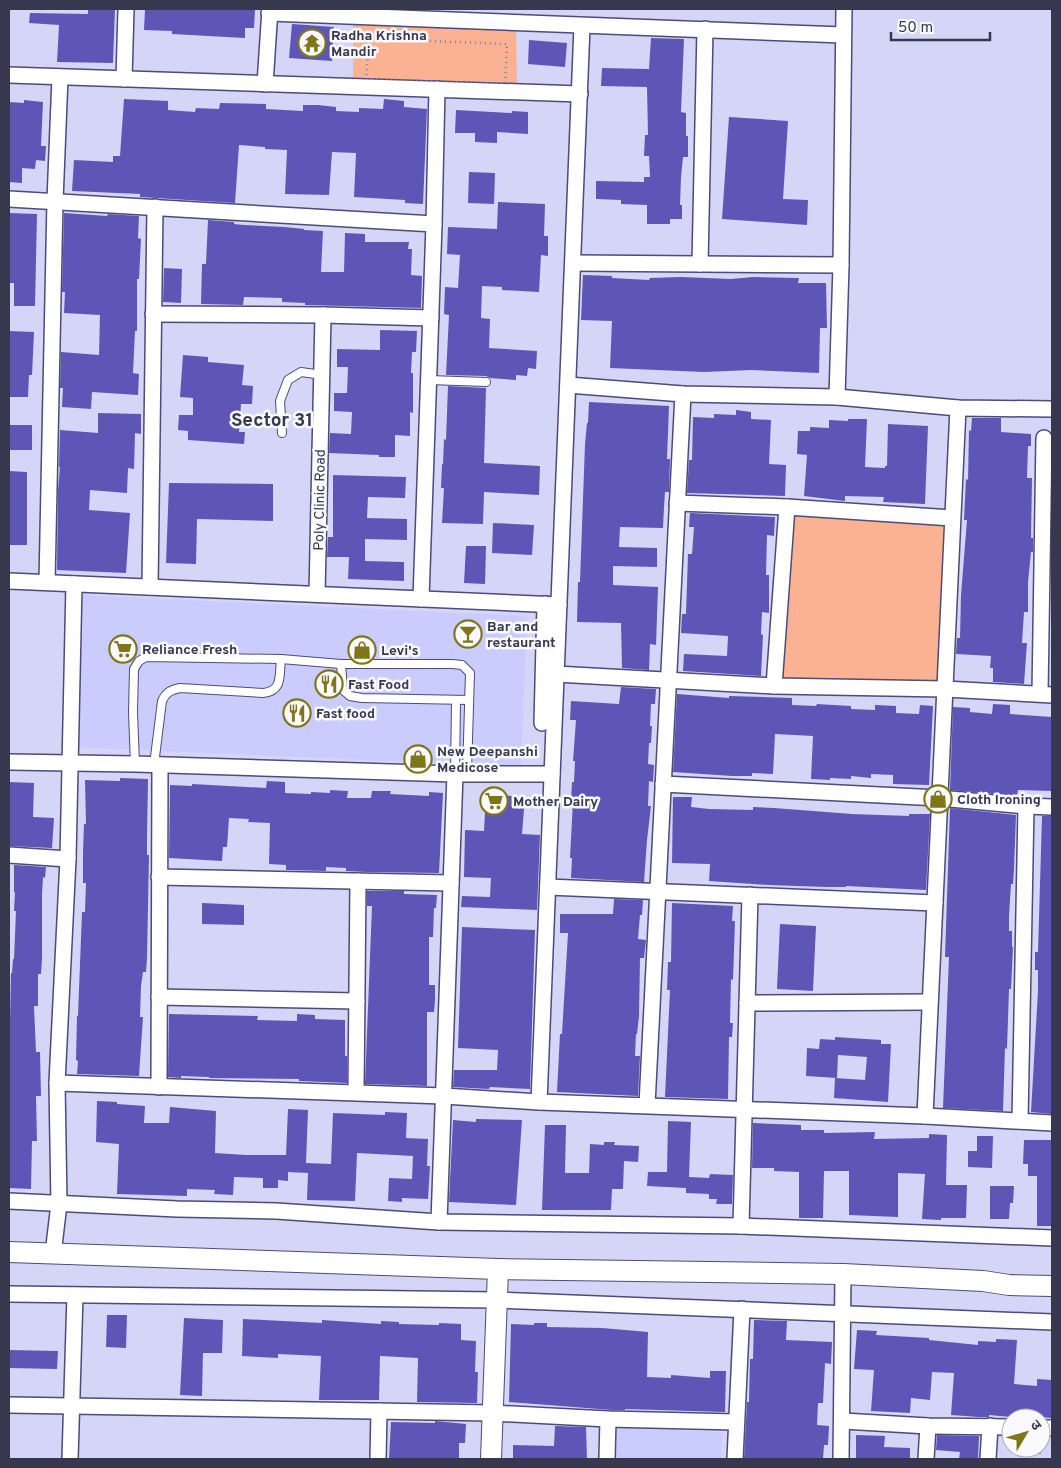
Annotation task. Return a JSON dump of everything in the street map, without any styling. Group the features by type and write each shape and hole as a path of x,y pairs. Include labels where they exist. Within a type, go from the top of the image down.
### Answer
{"street":[{"path":"124,79 126,9"},
{"path":"837,397 841,265 844,9"},
{"path":"266,84 270,11 582,26 843,35"},
{"path":"542,723 568,385 582,26"},
{"path":"700,264 705,29"},
{"path":"9,75 580,94"},
{"path":"47,582 54,201 60,77"},
{"path":"421,599 437,89"},
{"path":"9,199 434,224"},
{"path":"150,587 155,207"},
{"path":"573,263 841,265"},
{"path":"153,314 431,318"},
{"name":"Poly Clinic Road","path":"317,594 324,315"},
{"path":"568,385 682,394 837,397 958,408 1052,409"},
{"path":"647,1105 682,394"},
{"path":"925,1116 958,408"},
{"path":"556,674 774,686 944,689 1046,695 1044,438"},
{"path":"677,503 787,507 952,518"},
{"path":"774,686 787,507"},
{"path":"9,581 552,604"},
{"path":"52,1254 59,1204 58,1083 68,858 74,584"},
{"path":"539,1102 556,674 552,604"},
{"path":"9,762 552,774"},
{"path":"157,765 160,877 159,1087"},
{"path":"439,1222 451,883 461,773"},
{"path":"663,784 939,798 1052,807"},
{"path":"1020,1122 1026,806"},
{"path":"9,855 68,858"},
{"path":"160,877 451,883"},
{"path":"356,1092 358,881"},
{"path":"548,887 935,902"},
{"path":"741,1226 750,895"},
{"path":"159,997 357,1001"},
{"path":"747,1003 930,1002"},
{"path":"58,1083 356,1092 539,1102 925,1116 1052,1123"},
{"path":"9,1201 177,1209 276,1211 439,1222 741,1226 1052,1238"},
{"path":"9,1252 498,1268 843,1274 1052,1286"},
{"path":"491,1459 498,1268"},
{"path":"983,1281 1010,1273 1052,1275"},
{"path":"841,1459 843,1420 843,1274"},
{"path":"9,1294 496,1300 742,1308 843,1315 1052,1322"},
{"path":"70,1459 75,1295"},
{"path":"735,1459 742,1308"},
{"path":"9,1405 492,1413 608,1419 736,1422"},
{"path":"378,1459 380,1411"},
{"path":"607,1459 608,1419"},
{"path":"843,1420 928,1426 1001,1427"},
{"path":"926,1459 928,1426"},
{"path":"988,1459 990,1426"}],"lane":[{"path":"282,433 280,401 288,380 301,372 322,375"},
{"path":"429,380 486,382"},
{"path":"135,764 134,669 139,661 146,657 281,660 341,664 452,664 462,665 470,673 461,773"},
{"path":"157,765 162,701 165,694 180,688 273,691 278,686 281,660"},
{"path":"341,664 343,690 350,696 362,698 469,700"},
{"path":"456,700 461,773"}],"path":[{"path":"369,40 507,44 505,84 366,79 369,40"}],"shaded area":[{"path":"353,22 516,31 517,88 353,81"},
{"path":"790,515 944,523 938,686 782,680"},
{"path":"79,595 527,616 521,767 73,747"},
{"path":"617,1428 722,1432 721,1459 616,1459"}],"building":[{"path":"88,9 115,9 113,63 57,62 59,25 29,23 30,13 88,14"},
{"path":"145,9 255,10 254,28 245,28 245,38 172,34 172,31 144,30"},
{"name":"Radha Krishna Mandir","path":"292,24 334,27 332,61 289,58"},
{"path":"651,38 684,39 681,112 686,113 688,157 683,157 681,177 680,205 682,205 682,219 670,219 670,224 647,224 647,205 621,204 621,200 596,199 596,181 644,182 644,177 650,177 649,156 644,156 645,135 648,135 647,87 601,86 602,68 649,69"},
{"path":"529,40 567,43 565,67 528,64"},
{"path":"124,99 168,101 168,110 195,112 196,108 219,109 220,103 266,104 266,109 303,111 303,105 318,105 336,107 336,111 359,112 359,108 383,109 384,99 404,101 404,107 427,109 423,204 405,203 405,200 354,197 356,153 332,152 329,195 285,194 287,150 239,145 235,203 140,197 140,194 72,191 74,160 113,162 113,156 120,156"},
{"path":"24,100 43,102 41,146 46,146 45,161 36,160 35,169 22,168 22,183 9,182 9,102 24,103"},
{"path":"456,110 528,112 528,134 497,132 497,143 475,142 475,133 455,133"},
{"path":"729,117 788,121 783,199 808,200 807,225 722,219"},
{"path":"469,172 495,173 494,204 468,203"},
{"path":"498,202 545,204 544,236 548,236 548,256 541,255 539,292 502,290 502,287 482,286 481,318 490,319 489,348 537,351 536,369 528,368 527,376 516,375 516,380 486,376 446,375 449,315 444,314 445,287 458,288 460,255 447,254 448,227 497,229"},
{"path":"9,213 37,214 35,306 14,306 14,283 9,283"},
{"path":"64,213 139,216 138,238 141,239 139,279 137,279 137,331 135,331 133,373 139,374 138,395 92,392 91,409 62,407 63,388 60,388 61,352 99,355 100,315 64,313 65,292 62,292"},
{"path":"208,220 234,222 234,224 244,225 323,231 321,272 344,272 345,233 365,234 365,242 409,242 408,249 412,249 411,275 422,276 421,308 305,305 305,303 282,302 282,298 244,297 243,305 201,304 202,264 206,264"},
{"path":"164,268 182,269 181,303 163,302"},
{"path":"583,275 649,280 650,278 681,277 731,279 753,277 799,278 798,283 826,283 827,328 820,328 819,373 751,370 704,372 610,368 612,321 581,320"},
{"path":"380,330 417,331 416,352 412,352 413,413 410,412 410,436 395,435 395,457 329,453 330,433 351,434 352,412 334,411 334,393 347,393 348,367 337,367 337,349 380,350"},
{"path":"9,331 34,332 32,375 29,375 28,397 9,397"},
{"path":"183,355 208,357 208,362 244,365 242,385 253,386 252,404 241,404 239,432 245,432 244,444 188,440 188,431 178,430 179,415 193,415 193,398 180,397"},
{"path":"448,386 486,388 484,463 540,466 539,495 484,492 483,524 442,523 444,488 441,488 442,464 444,439 446,440"},
{"path":"589,402 669,406 667,459 670,459 669,492 665,492 663,528 620,527 619,547 657,548 657,567 613,566 613,585 658,587 656,645 650,644 649,670 622,668 621,623 577,622 585,444"},
{"path":"736,410 751,412 751,419 771,420 769,464 786,465 785,496 687,493 689,460 692,460 693,417 714,418 714,414 736,415"},
{"path":"98,413 141,414 141,434 135,433 134,469 128,468 127,493 90,490 89,510 130,513 126,573 57,570 60,430 98,433"},
{"path":"972,418 1001,418 1001,432 1031,434 1031,446 1028,446 1027,478 1032,478 1031,538 1033,538 1033,552 1031,552 1028,582 1028,612 1024,612 1022,643 1027,643 1024,684 993,682 993,668 990,668 991,656 956,654 957,638 960,638 961,595 967,520 964,520 966,479 968,480 969,430 971,431"},
{"path":"848,419 867,419 865,467 885,468 887,466 888,424 928,426 925,504 883,502 884,497 845,496 845,501 804,496 807,455 797,454 798,431 810,431 810,427 829,428 829,420 848,421"},
{"path":"9,425 32,425 32,450 9,450"},
{"path":"9,471 27,472 27,545 9,545"},
{"path":"333,475 406,477 405,498 368,497 367,518 407,519 407,540 365,539 365,561 404,562 404,581 348,579 349,557 327,557 328,537 333,537"},
{"path":"169,483 273,484 273,521 197,519 196,564 166,563"},
{"path":"690,513 775,517 774,536 767,535 766,575 769,575 769,613 762,612 761,676 683,671 684,654 727,656 728,636 681,633 682,614 686,614 688,554 692,554 694,527 689,527"},
{"path":"493,523 534,525 532,555 492,553"},
{"path":"466,546 486,546 485,584 464,583"},
{"path":"621,687 656,689 655,704 651,704 650,726 652,726 648,764 654,765 653,782 649,781 648,806 651,806 644,882 571,878 572,858 570,858 573,801 571,801 572,782 574,782 575,761 573,761 576,720 570,720 571,701 619,704"},
{"path":"677,694 729,698 729,696 792,698 792,705 851,706 851,709 875,710 875,705 896,706 896,713 919,714 920,705 933,706 929,785 893,784 893,775 871,774 871,778 851,776 851,779 811,779 813,736 775,734 773,774 752,773 752,776 732,776 673,772"},
{"path":"993,704 1010,705 1010,714 1052,717 1052,791 1018,790 1017,796 950,790 953,707 970,708 970,712 992,714"},
{"path":"120,778 148,779 147,958 146,972 143,972 141,986 140,1017 143,1017 139,1076 77,1074 77,1016 82,912 85,912 86,883 83,883 84,824 86,824 85,780 120,781"},
{"path":"267,781 285,782 285,793 311,794 311,792 330,793 330,790 348,791 347,798 371,798 372,791 391,791 390,794 429,796 429,792 443,793 439,873 346,871 346,868 326,867 326,871 286,870 286,865 269,864 270,823 248,822 249,819 229,818 227,847 223,847 222,861 169,858 170,785 192,786 192,784 266,788"},
{"path":"9,782 34,783 33,817 54,818 52,848 9,846"},
{"path":"486,794 525,797 522,834 540,835 537,910 461,907 462,896 490,897 491,878 464,877 465,830 484,831"},
{"path":"673,797 692,797 691,807 709,809 753,810 753,807 852,814 909,816 909,814 930,814 926,890 769,885 709,881 710,864 672,863"},
{"path":"950,808 1016,815 1013,884 1011,884 1009,916 1009,931 1012,931 1013,947 1011,989 1009,989 1007,1049 1005,1048 1003,1111 943,1108 949,957 945,957"},
{"path":"1042,816 1052,816 1052,1114 1031,1112 1038,991 1038,970 1035,970 1035,952 1038,952"},
{"path":"14,865 46,867 45,878 43,877 42,894 41,974 38,974 38,1006 34,1006 36,1052 40,1052 41,1096 36,1096 37,1141 32,1141 31,1189 9,1188 9,1019 16,911 14,911"},
{"path":"367,891 404,891 404,894 437,895 436,908 434,908 433,937 429,937 429,985 435,985 435,1000 434,1012 427,1012 427,1086 365,1084 372,906 367,906"},
{"path":"614,899 643,900 638,939 646,940 644,958 640,958 639,1016 635,1056 640,1056 638,1096 557,1092 568,933 560,933 560,914 613,914"},
{"path":"202,903 244,905 244,925 202,924"},
{"path":"672,903 733,906 732,921 735,921 730,1023 733,1023 732,1037 729,1037 728,1099 665,1097 670,990 667,990 668,962 671,962"},
{"path":"780,924 816,926 813,991 777,989"},
{"path":"462,927 535,930 530,1089 453,1087 454,1070 497,1070 498,1050 458,1048"},
{"path":"169,1014 258,1016 257,1020 297,1021 297,1014 315,1015 315,1019 345,1020 347,1083 299,1081 299,1079 168,1077"},
{"path":"835,1037 881,1040 881,1044 891,1044 888,1102 834,1098 835,1078 865,1080 867,1057 838,1055 837,1078 806,1076 807,1048 819,1049 820,1039 835,1040"},
{"path":"97,1101 145,1106 144,1123 169,1123 170,1107 216,1111 215,1153 246,1155 286,1155 288,1109 308,1110 306,1163 331,1164 333,1113 385,1115 385,1112 407,1113 406,1138 428,1139 427,1166 430,1166 428,1199 402,1198 402,1202 388,1201 389,1178 412,1179 413,1156 357,1153 355,1201 307,1200 308,1173 288,1172 288,1181 278,1180 278,1188 263,1188 263,1178 234,1177 233,1195 214,1194 215,1190 187,1189 187,1196 117,1194 119,1144 96,1142"},
{"path":"476,1119 522,1120 516,1205 449,1202 453,1120 476,1122"},
{"path":"668,1121 691,1122 689,1177 709,1178 710,1174 733,1175 732,1204 716,1204 717,1199 709,1199 709,1194 686,1193 686,1188 647,1186 648,1172 667,1172"},
{"path":"753,1123 801,1125 801,1130 824,1130 824,1133 875,1132 874,1139 929,1138 929,1134 947,1135 946,1185 967,1185 966,1218 922,1219 925,1174 898,1173 898,1217 849,1215 849,1171 824,1171 823,1218 799,1218 799,1172 774,1171 774,1168 752,1168"},
{"path":"545,1125 566,1125 565,1173 589,1173 590,1144 604,1145 604,1142 615,1142 614,1145 639,1146 638,1162 624,1161 623,1189 612,1189 611,1210 542,1210"},
{"path":"977,1136 993,1136 992,1168 968,1167 968,1151 977,1151"},
{"path":"1024,1140 1051,1140 1052,1226 1037,1226 1037,1176 1028,1176 1028,1164 1023,1164"},
{"path":"990,1186 1014,1186 1013,1203 1010,1203 1009,1219 990,1219"},
{"path":"107,1315 127,1315 126,1348 106,1347"},
{"path":"184,1318 223,1320 222,1353 203,1353 202,1396 180,1395"},
{"path":"243,1319 322,1323 322,1320 381,1324 381,1321 399,1322 399,1324 461,1324 461,1340 476,1341 477,1403 417,1402 418,1358 380,1356 379,1400 319,1400 321,1356 278,1354 278,1358 242,1356"},
{"path":"754,1320 787,1321 786,1340 832,1342 831,1364 825,1363 823,1403 818,1403 817,1425 829,1426 828,1445 824,1445 823,1459 744,1459 747,1402 749,1402 750,1359 753,1359"},
{"path":"534,1323 547,1323 547,1327 602,1328 648,1332 647,1377 671,1378 671,1375 710,1378 710,1371 726,1371 725,1412 612,1410 509,1402 511,1324 534,1325"},
{"path":"857,1330 877,1331 876,1335 929,1338 929,1340 978,1345 978,1341 996,1342 996,1339 1017,1340 1014,1384 1037,1386 1037,1379 1052,1380 1052,1418 1051,1408 1001,1408 1001,1416 989,1415 989,1417 951,1415 954,1373 932,1372 930,1400 911,1398 910,1413 871,1411 874,1370 854,1369"},
{"path":"9,1350 58,1351 57,1369 9,1368"},
{"path":"435,1421 466,1424 465,1443 459,1443 459,1459 389,1459 391,1422 435,1423"},
{"path":"555,1426 586,1427 587,1459 513,1459 513,1445 554,1446"},
{"path":"856,1435 885,1436 884,1447 910,1448 910,1459 856,1459"},
{"path":"937,1435 979,1436 978,1459 959,1459 960,1452 936,1450"}],"place":[{"name":"Radha Krishna Mandir","path":"312,43"},
{"name":"Bar and restaurant","path":"468,634"},
{"name":"Reliance Fresh","path":"123,649"},
{"name":"Levi's","path":"362,650"},
{"name":"Fast Food","path":"329,684"},
{"name":"Fast food","path":"297,713"},
{"name":"New Deepanshi Medicose","path":"418,759"},
{"name":"Cloth Ironing","path":"938,799"},
{"name":"Mother Dairy","path":"494,801"}],"district":[{"name":"Sector 31","path":"272,419"}]}
